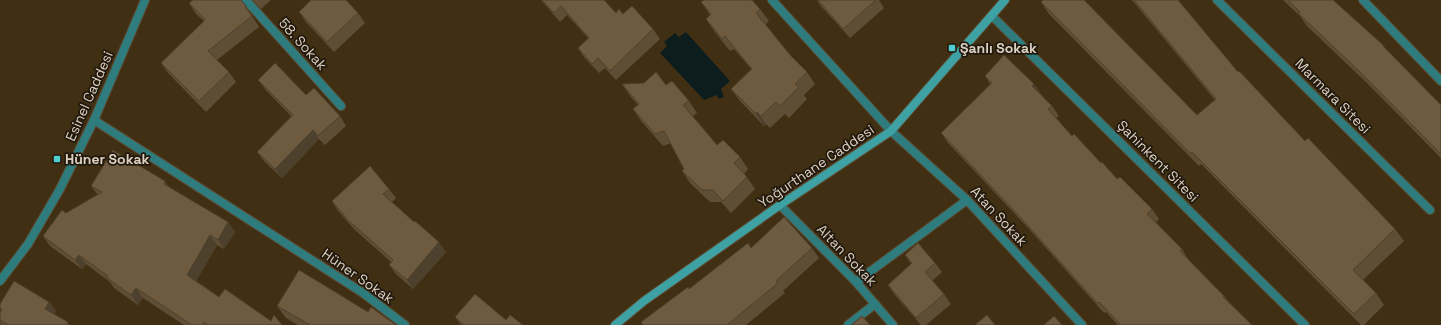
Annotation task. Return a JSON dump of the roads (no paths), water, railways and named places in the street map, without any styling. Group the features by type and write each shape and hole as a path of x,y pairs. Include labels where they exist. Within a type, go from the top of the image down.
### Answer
{"main road":[{"name":"Yoğurthane Caddesi","path":"615,325 644,301 780,205 891,131 1005,0"}],"street":[{"name":"Esinel Caddesi","path":"0,280 28,244 60,189 94,120 145,0"},
{"name":"58. Sokak","path":"246,0 341,106"},
{"name":"Atan Sokak","path":"772,0 891,131 966,200 1082,325"},
{"name":"Marmara Sitesi","path":"1217,0 1430,210"},
{"path":"1363,0 1441,81"},
{"name":"Şahinkent Sitesi","path":"992,16 1305,325"},
{"name":"Hüner Sokak","path":"94,120 363,293 405,325"},
{"path":"856,282 966,200"},
{"name":"Altan Sokak","path":"780,205 856,282 893,325"},
{"path":"848,325 875,304"}],"place":[{"name":"Şanlı Sokak","path":"952,48"},
{"name":"Hüner Sokak","path":"57,159"}]}
